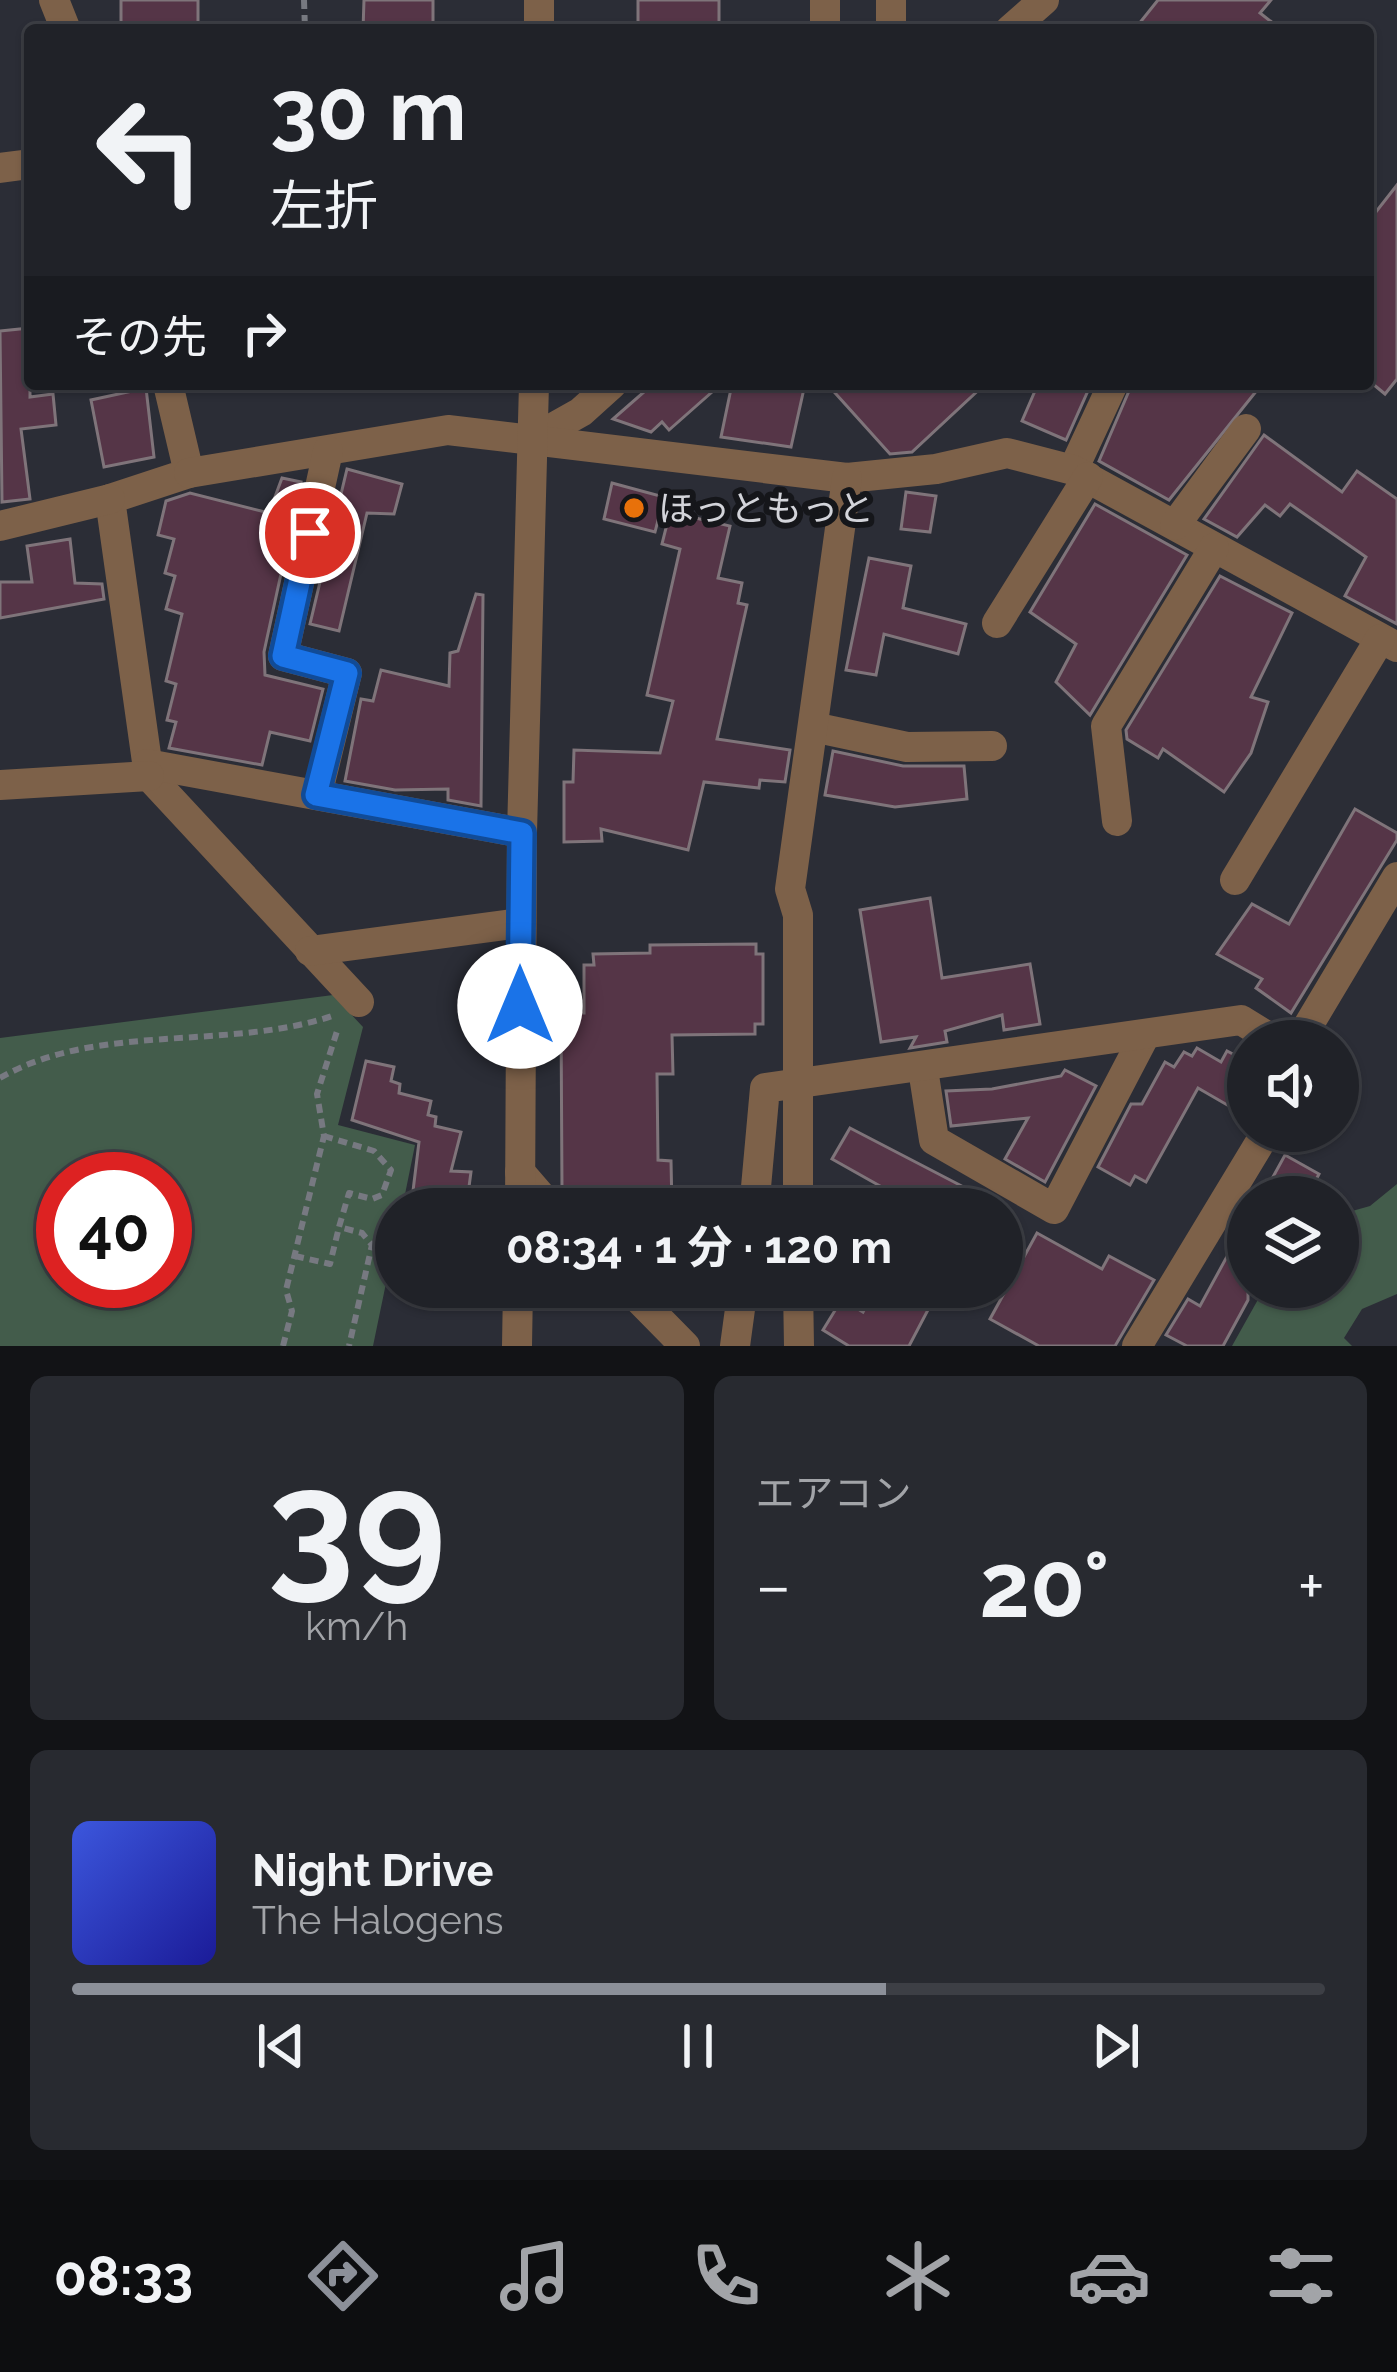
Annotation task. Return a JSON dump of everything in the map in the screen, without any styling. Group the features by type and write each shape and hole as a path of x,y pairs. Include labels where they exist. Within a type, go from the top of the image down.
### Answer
{"street":[{"path":"1017,24 1044,0"},
{"path":"169,390 189,473"},
{"path":"520,1188 520,923 534,390"},
{"path":"533,439 580,412 605,390"},
{"path":"997,623 1081,474 1111,390"},
{"path":"1175,525 1246,429"},
{"path":"0,526 110,499 189,473 448,430 848,478 936,469 1007,454 1081,474 1389,643 1235,880"},
{"path":"316,795 347,673 283,656 328,451"},
{"path":"798,1188 798,915 790,890 848,478"},
{"path":"110,499 148,770 359,1003"},
{"path":"1117,821 1106,726 1214,548"},
{"path":"814,727 907,747 992,746"},
{"path":"0,785 148,770 522,833"},
{"path":"1312,1020 1397,877"},
{"path":"310,950 520,923"},
{"path":"755,1188 765,1088 1227,1023"},
{"path":"922,1069 934,1140 1054,1209 1145,1035"},
{"path":"1137,1346 1254,1152"},
{"path":"520,1172 534,1188"},
{"path":"517,1346 518,1308"},
{"path":"648,1308 685,1346"},
{"path":"735,1346 740,1308"},
{"path":"798,1308 799,1346"}],"path":[{"path":"0,1078 24,1064 112,1047 301,1026 346,1011 316,1094 324,1136 286,1291 292,1312 283,1346"},
{"path":"295,1256 329,1264 349,1193 372,1199 382,1195 391,1170 374,1151 324,1136"},
{"path":"340,1227 362,1233 372,1246 350,1346"}],"green space":[{"path":"333,995 363,1027 338,1125 415,1145 406,1188 375,1188 375,1308 381,1308 373,1346 0,1346 0,1038"},
{"path":"1397,1184 1397,1294 1362,1309 1344,1338 1352,1346 1232,1346 1253,1308 1359,1308 1359,1209"}],"building":[{"path":"121,0 198,0 198,24 121,24"},
{"path":"364,0 433,0 433,24 363,24"},
{"path":"638,0 719,0 719,24 638,24"},
{"path":"1158,0 1271,0 1260,13 1274,24 1139,24"},
{"path":"1397,185 1397,379 1385,394 1374,385 1374,214"},
{"path":"24,329 24,390 30,390 30,397 53,394 56,425 21,429 30,499 2,502 0,331"},
{"path":"146,390 154,457 104,467 91,400"},
{"path":"646,390 714,390 669,430 662,422 651,432 613,419"},
{"path":"731,390 804,390 791,447 721,437"},
{"path":"832,390 979,390 912,452 890,454"},
{"path":"1035,390 1088,390 1066,440 1022,421"},
{"path":"1129,390 1257,390 1169,500 1099,461"},
{"path":"1264,435 1342,492 1357,471 1397,499 1397,624 1345,596 1366,557 1290,504 1280,516 1265,505 1237,537 1204,519"},
{"path":"347,469 402,484 394,514 367,513 339,631 310,624"},
{"path":"282,478 301,482 264,652 265,675 323,689 310,741 270,732 262,765 169,748 176,722 167,720 176,684 166,681 182,614 166,609 175,576 165,573 174,539 158,535 166,501 190,493 269,513"},
{"name":"ほっともっと","path":"612,483 664,497 655,532 604,519"},
{"path":"906,492 936,496 930,532 901,529"},
{"path":"1095,504 1187,555 1090,715 1056,682 1076,644 1030,612"},
{"path":"670,512 730,526 718,578 742,583 738,603 747,605 717,739 790,750 785,782 760,780 759,788 704,782 688,850 601,829 602,841 564,842 564,782 573,782 574,750 660,753 673,701 647,695 680,549 662,544"},
{"path":"70,539 75,583 102,584 104,599 0,618 0,582 32,582 27,546"},
{"path":"869,558 911,566 903,608 966,624 958,654 884,634 876,675 846,670"},
{"path":"1220,576 1292,613 1251,697 1268,702 1251,753 1224,792 1163,749 1158,758 1127,739 1126,730"},
{"path":"476,594 483,595 481,806 448,800 448,789 395,790 345,781 361,699 373,701 381,670 449,686 450,653 458,651"},
{"path":"833,751 903,766 964,766 967,799 895,807 825,795"},
{"path":"1355,809 1397,833 1397,840 1291,1013 1256,988 1262,979 1217,954 1252,904 1289,924"},
{"path":"930,898 942,978 1030,964 1040,1024 1004,1030 1002,1015 945,1031 947,1042 910,1048 916,1037 881,1042 860,910"},
{"path":"756,944 756,954 763,954 763,1024 755,1024 755,1034 672,1035 673,1074 657,1074 658,1160 671,1161 672,1188 562,1188 561,1013 584,1013 584,965 594,965 593,954 650,953 650,945"},
{"path":"1197,1048 1221,1062 1227,1051 1227,1105 1198,1088 1146,1182 1135,1176 1130,1185 1098,1167 1131,1104 1142,1104 1165,1062 1174,1067 1184,1052 1192,1056"},
{"path":"366,1061 394,1067 391,1081 400,1084 399,1093 431,1101 428,1115 436,1117 435,1126 461,1132 451,1171 471,1172 469,1188 413,1188 419,1142 352,1120"},
{"path":"1065,1070 1096,1086 1045,1182 1005,1159 1028,1118 951,1126 946,1091 992,1089 1061,1076"},
{"path":"850,1128 966,1188 884,1188 832,1159"},
{"path":"1285,1155 1319,1174 1318,1176 1274,1176"},
{"path":"1037,1233 1102,1269 1109,1256 1154,1280 1115,1346 1039,1346 990,1319 996,1308 1023,1308 1023,1259"},
{"path":"1227,1256 1227,1308 1244,1308 1223,1346 1187,1346 1166,1335 1188,1299 1200,1306"},
{"path":"836,1308 863,1312 865,1308 929,1308 909,1346 849,1346 823,1330"}],"place":[{"name":"ほっともっと","path":"634,508"}],"route":[{"path":"310,533 283,656 347,673 316,795 522,833 520,1006"}]}
